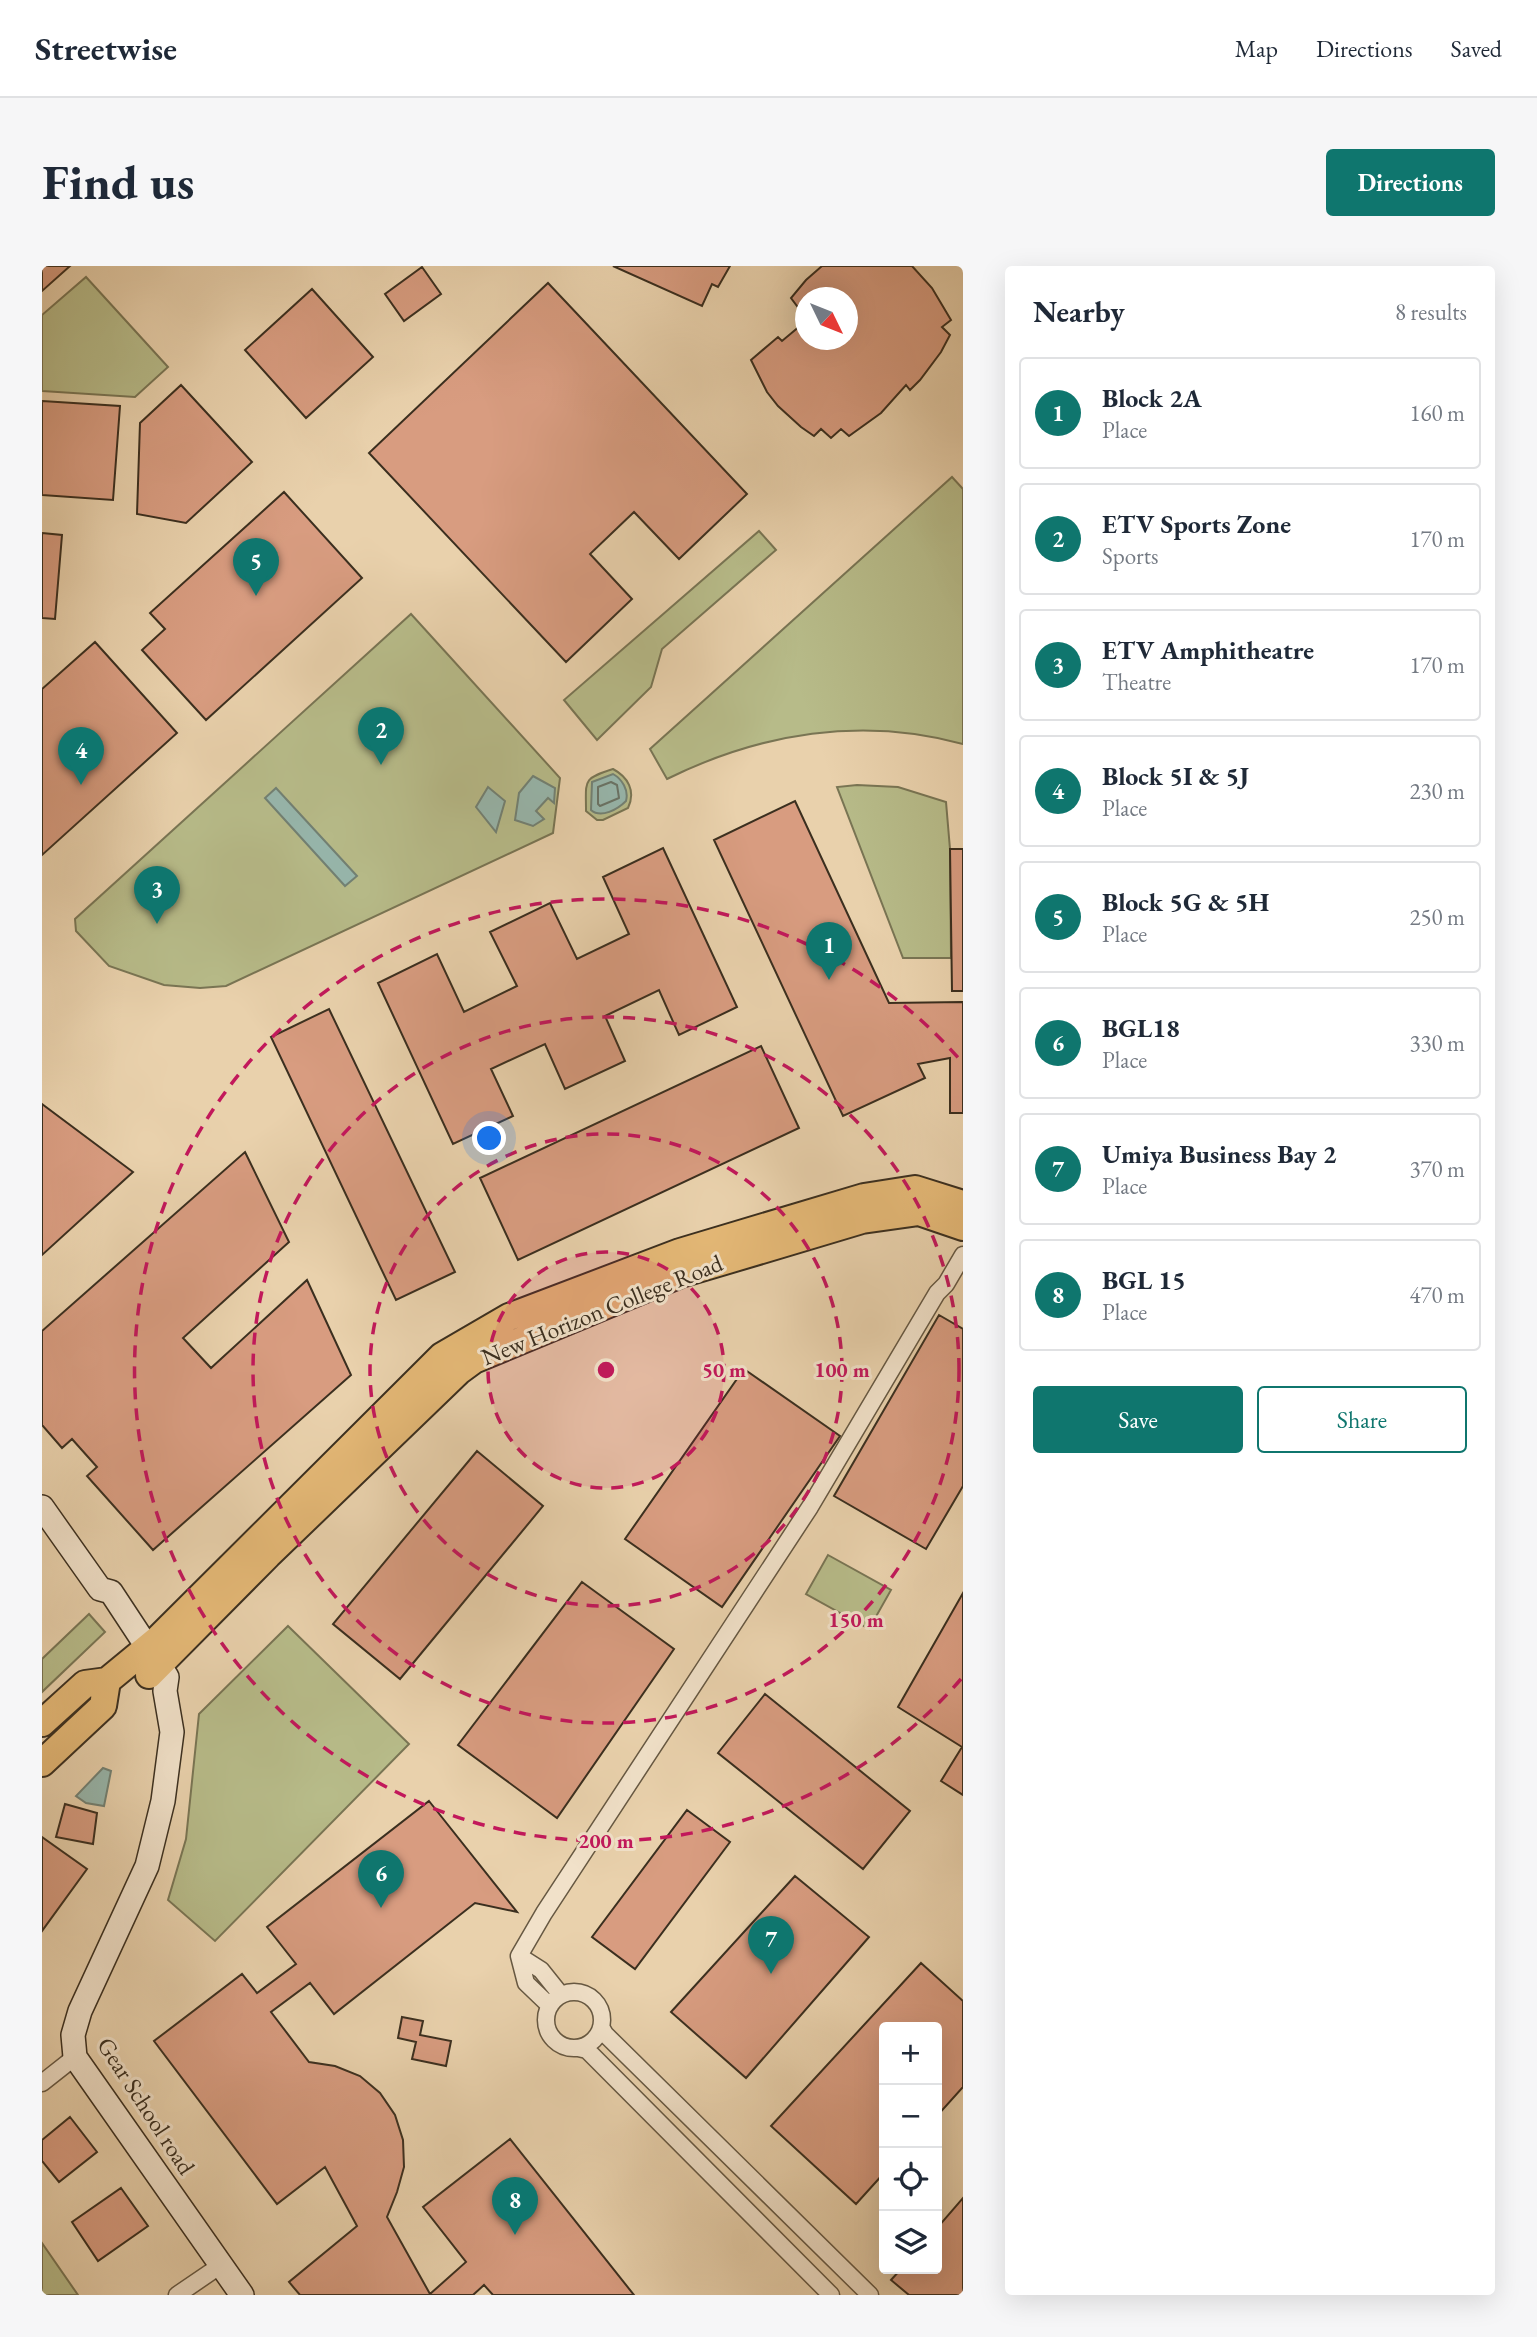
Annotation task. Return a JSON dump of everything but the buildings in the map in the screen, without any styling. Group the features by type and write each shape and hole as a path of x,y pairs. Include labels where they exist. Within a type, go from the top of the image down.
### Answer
{"main road":[{"name":"New Horizon College Road","path":"152,1667 442,1356 509,1317 680,1252 864,1197 915,1189 963,1204"},
{"name":"New Horizon College Road","path":"152,1667 459,1371 490,1351 681,1274 862,1220 919,1212 963,1227"},
{"name":"Gear School road","path":"42,1507 100,1588 111,1592 152,1667 172,1732 163,1801 147,1866 80,2011 73,2035 75,2057 243,2295"},
{"path":"42,1723 85,1684 107,1681 152,1667"},
{"path":"42,1763 103,1706 107,1681"}],"street":[{"path":"556,2000 526,1983 519,1956 544,1913 810,1507 937,1293 946,1284 963,1255"},
{"path":"831,2295 587,2050 561,2044 550,2034 546,2020 556,2000 573,1992 590,1996 600,2009 601,2027 605,2034 870,2295"},
{"path":"578,2048 591,2043 601,2027"},
{"path":"42,2083 75,2057"},
{"path":"795,2258 813,2239"},
{"path":"177,2295 221,2264"}],"green space":[{"path":"86,277 168,367 135,397 42,391 42,315"},
{"path":"952,477 963,489 963,744 887,731 812,734 738,750 667,779 650,749"},
{"path":"759,531 776,550 662,649 651,687 597,740 564,700"},
{"path":"411,614 560,778 553,833 226,986 200,988 164,985 109,966 76,931 75,919"},
{"path":"613,769 623,776 629,785 630,802 628,808 603,820 597,820 586,811 586,787 596,775"},
{"path":"837,787 898,787 946,802 950,849 951,958 903,958"},
{"path":"828,1555 891,1590 869,1629 806,1594"},
{"path":"89,1614 105,1632 42,1692 42,1659"},
{"path":"288,1626 409,1744 215,1941 168,1900 186,1839 199,1714"},
{"path":"42,2243 78,2295 42,2295"}],"water":[{"path":"613,774 624,785 626,801 609,812 595,813 591,810 592,782"},
{"path":"533,776 555,788 554,803 548,798 536,811 544,819 533,826 515,820 519,793"},
{"path":"488,787 505,801 496,832 476,807"},
{"path":"276,788 357,876 345,886 265,798"},
{"path":"103,1768 111,1771 104,1806 86,1803 76,1796"}],"place":[{"name":"Block 5G & 5H","path":"256,596"},
{"name":"ETV Sports Zone","path":"381,765"},
{"name":"Block 5I & 5J","path":"81,785"},
{"name":"ETV Amphitheatre","path":"157,924"},
{"name":"Block 2A","path":"829,980"},
{"name":"BGL18","path":"381,1908"},
{"name":"Umiya Business Bay 2","path":"771,1974"},
{"name":"BGL 15","path":"515,2235"}]}
